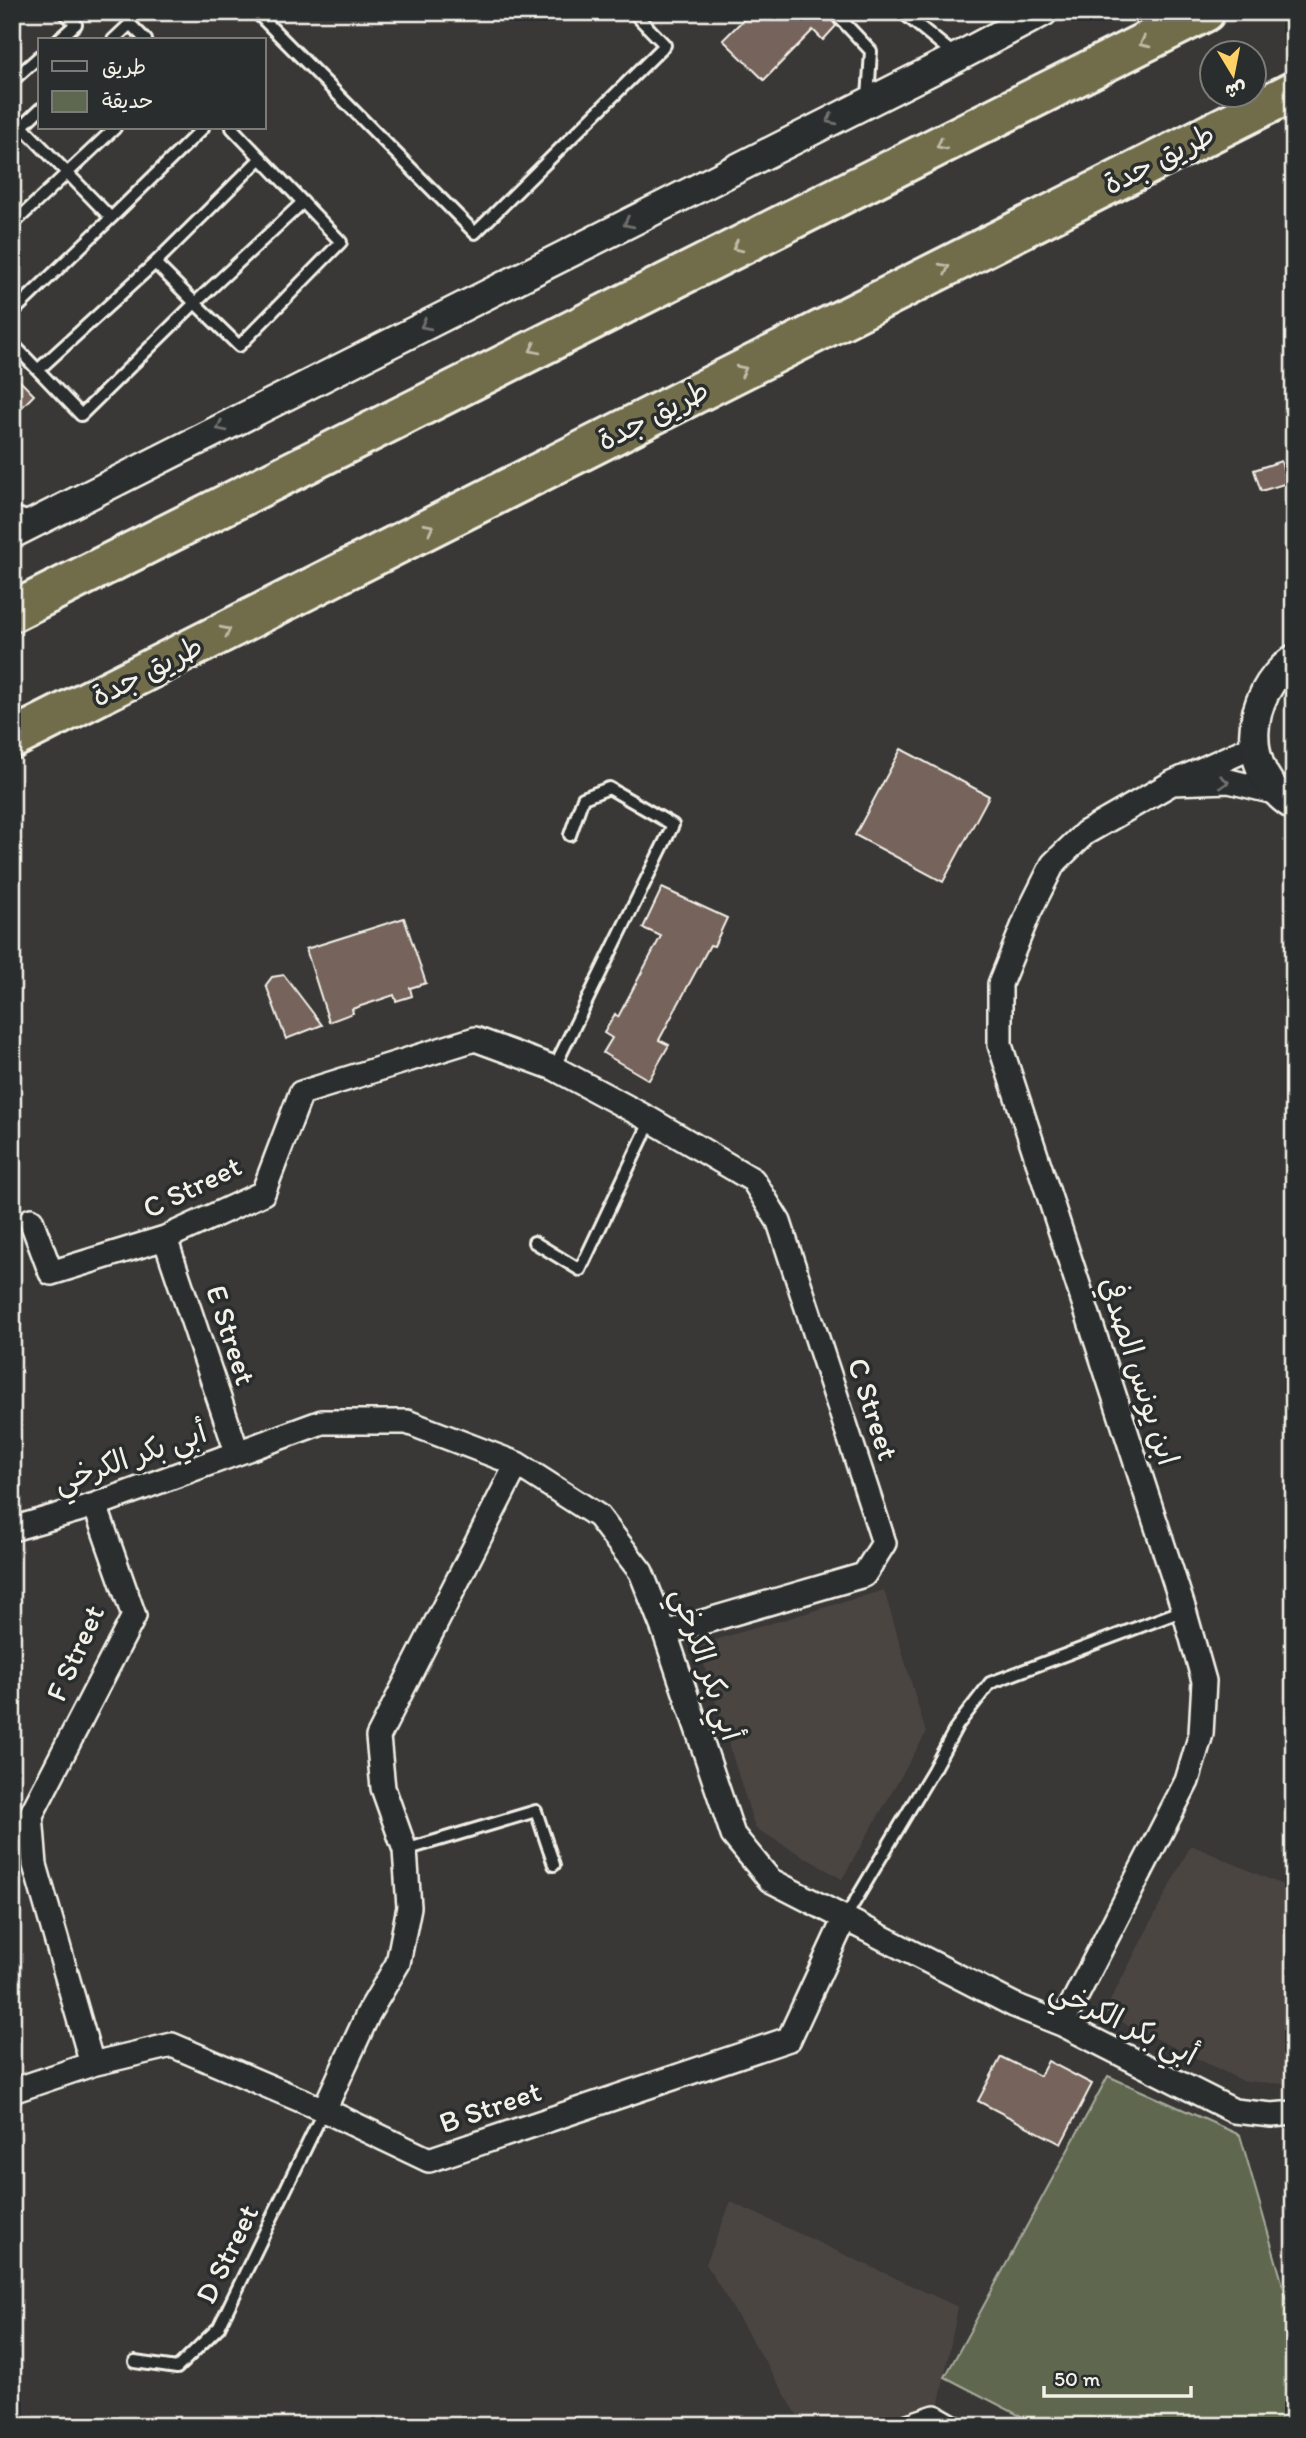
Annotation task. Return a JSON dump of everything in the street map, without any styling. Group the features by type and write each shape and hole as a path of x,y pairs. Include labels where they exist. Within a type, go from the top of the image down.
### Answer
{"highway":[{"path":"12,611 1205,12"},
{"name":"طريق جدة","path":"12,739 1294,91"}],"street":[{"path":"20,522 868,102 1043,12"},
{"path":"1286,800 1263,772 1254,746 1254,718 1263,692 1279,670 1294,659"},
{"name":"ابن يونس الصدفي","path":"1062,2024 1186,1781 1201,1734 1203,1681 1184,1610 1000,1045 1000,984 1029,912 1053,864 1085,833 1172,783 1254,746"},
{"path":"1172,783 1229,781 1286,800"},
{"name":"C Street","path":"31,1220 51,1273 165,1238 263,1193 301,1093 475,1039 554,1068 651,1119 753,1180 779,1222 884,1543 864,1575 665,1633"},
{"name":"E Street","path":"165,1238 237,1452"},
{"name":"أبي بكر الكرخي","path":"12,1529 95,1505 322,1422 407,1422 517,1464 598,1516 641,1572 665,1633 733,1835 770,1880 1014,2005 1062,2024 1234,2111 1272,2115 1294,2113"},
{"path":"324,2110 368,2014 398,1963 410,1907 405,1850 383,1788 378,1737 517,1464"},
{"name":"F Street","path":"92,2064 35,1865 31,1815 134,1616 95,1505"},
{"name":"B Street","path":"12,2091 92,2064 172,2045 324,2110 429,2160 789,2039 845,1918"},
{"path":"908,2426 935,2417 951,2426"}],"lane":[{"path":"60,38 76,24 64,12"},
{"path":"115,38 130,24 132,12"},
{"path":"256,12 475,233 665,45 633,12"},
{"path":"834,12 872,51 868,102"},
{"path":"902,12 958,57"},
{"path":"130,24 144,38"},
{"path":"12,81 38,58"},
{"path":"12,136 38,111"},
{"path":"12,116 111,218"},
{"path":"12,225 113,130"},
{"path":"12,313 201,130"},
{"path":"155,263 239,346 341,242 234,130"},
{"path":"38,370 155,263 261,158"},
{"path":"12,343 81,415 303,202"},
{"path":"554,1068 673,825 609,788 583,798 570,835"},
{"path":"534,1242 580,1270 651,1119"},
{"path":"845,1918 957,1726 990,1683 1184,1610"},
{"path":"405,1850 536,1811 554,1865"},
{"name":"D Street","path":"135,2362 177,2368 219,2327 324,2110"}],"shaded area":[{"path":"884,1590 926,1733 842,1879 755,1828 698,1645"},
{"path":"1191,1845 1294,1890 1294,2083 1243,2081 1104,2013"},
{"path":"731,2202 958,2307 939,2403 850,2426 804,2426 706,2264"}],"green space":[{"path":"1108,2076 1240,2135 1289,2306 1294,2305 1294,2426 1040,2426 945,2377"}],"building":[{"path":"751,12 826,12 836,26 823,40 813,30 764,80 723,40"},
{"path":"12,373 34,395 12,417"},
{"path":"1281,461 1287,483 1261,491 1254,470"},
{"path":"901,749 989,796 943,882 855,835"},
{"path":"662,888 727,918 714,946 710,945 659,1040 669,1045 649,1080 603,1053 612,1038 604,1033 615,1014 618,1017 661,936 643,928"},
{"path":"404,918 426,983 410,988 412,996 396,1001 394,995 352,1009 353,1013 329,1022 306,949"},
{"path":"284,975 322,1025 286,1039 266,985 272,977"},
{"path":"1001,2057 1040,2076 1048,2061 1092,2084 1061,2144 978,2101"}]}
